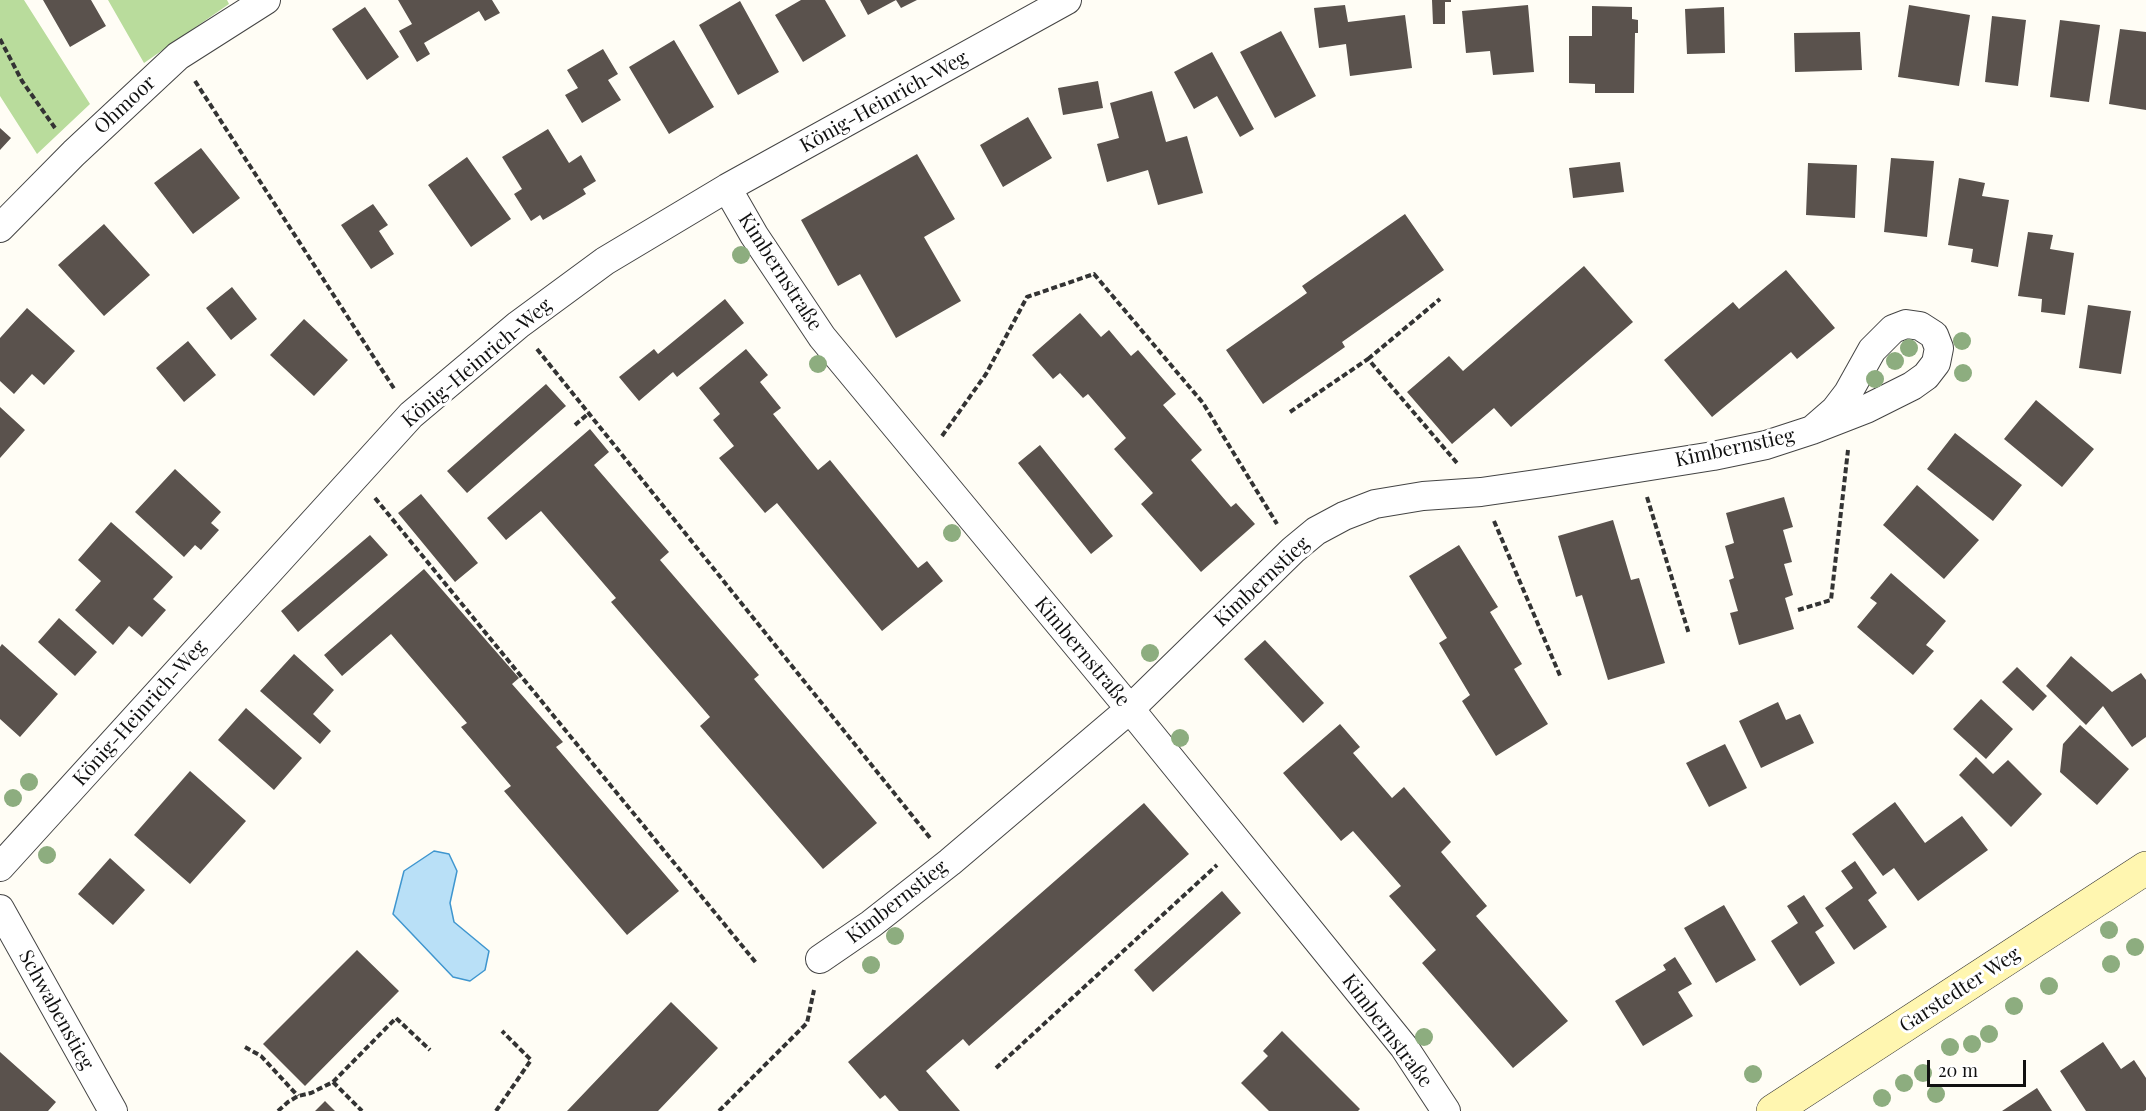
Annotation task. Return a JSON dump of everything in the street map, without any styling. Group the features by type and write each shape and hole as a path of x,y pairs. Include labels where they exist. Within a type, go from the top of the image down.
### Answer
{"main road":[{"name":"Garstedter Weg","path":"1773,1111 2146,868"}],"street":[{"name":"Ohmoor","path":"0,228 74,153 178,56 266,0"},
{"name":"König-Heinrich-Weg","path":"0,867 411,415 518,325 605,261 727,188 1067,0"},
{"name":"Kimbernstraße","path":"727,188 754,235 822,337 1240,844 1404,1047 1446,1111"},
{"name":"Kimbernstieg","path":"820,959 871,924 950,862 1130,710 1293,550 1317,531 1344,516 1375,504 1423,496 1481,492 1638,467 1755,447 1812,430 1912,386 1926,376 1936,363 1939,348 1934,335 1920,326 1906,324 1893,329 1872,350 1848,393 1835,410 1812,430"},
{"name":"Schwabenstieg","path":"0,909 113,1111"}],"path":[{"path":"0,39 22,81 74,153"},
{"path":"178,56 411,415"},
{"path":"920,457 941,438 986,374 1027,297 1094,274 1203,403 1293,550"},
{"path":"1290,412 1368,358 1440,299"},
{"path":"518,325 950,862"},
{"path":"1368,358 1481,492 1561,678"},
{"path":"575,424 589,413"},
{"path":"1798,610 1831,600 1849,440 1848,416"},
{"path":"1638,467 1689,634"},
{"path":"356,475 757,964"},
{"path":"996,1068 1240,844"},
{"path":"719,1111 807,1023 820,959"},
{"path":"278,1111 298,1096 311,1093 333,1082 396,1018 430,1050"},
{"path":"496,1111 531,1060 502,1031"},
{"path":"245,1047 261,1056 298,1096"},
{"path":"333,1082 362,1111"}],"green space":[{"path":"0,0 24,0 90,104 37,154 0,96"},
{"path":"108,0 227,0 229,4 144,63"}],"water":[{"path":"434,851 449,854 457,871 450,903 454,922 489,951 485,970 470,981 453,977 393,914 404,871"}],"building":[{"path":"43,0 91,0 106,26 70,47"},
{"path":"398,0 492,0 500,13 485,21 479,11 424,43 430,54 417,62 399,31 412,24"},
{"path":"801,0 825,0 846,36 803,62 775,15"},
{"path":"860,0 896,0 868,15"},
{"path":"896,0 917,0 901,8"},
{"path":"1432,0 1451,0 1451,2 1445,2 1445,24 1433,24"},
{"path":"740,1 779,72 738,95 699,25"},
{"path":"1345,5 1348,22 1405,15 1412,68 1350,76 1346,44 1319,48 1314,8"},
{"path":"1528,5 1534,72 1493,75 1490,51 1466,53 1462,11"},
{"path":"1909,5 1970,15 1959,86 1898,77"},
{"path":"1592,6 1632,7 1632,19 1638,20 1638,33 1635,33 1634,93 1595,93 1595,84 1569,83 1569,36 1592,36"},
{"path":"365,7 399,57 367,80 332,29"},
{"path":"1724,7 1725,53 1687,54 1685,9"},
{"path":"1992,16 2026,20 2018,86 1985,82"},
{"path":"2060,20 2100,25 2089,102 2050,97"},
{"path":"2120,29 2146,32 2146,110 2109,104"},
{"path":"1281,31 1316,96 1275,118 1240,52"},
{"path":"1860,32 1862,70 1795,72 1794,33"},
{"path":"674,40 714,107 669,134 629,67"},
{"path":"603,49 618,74 608,80 621,100 582,123 565,95 578,88 567,70"},
{"path":"1212,52 1254,129 1240,137 1217,96 1194,109 1174,72"},
{"path":"1098,81 1103,108 1063,115 1058,88"},
{"path":"1152,91 1166,142 1187,136 1203,193 1158,205 1148,170 1107,182 1097,144 1119,138 1110,103"},
{"path":"1028,117 1052,158 1003,187 980,145"},
{"path":"0,128 11,138 0,150"},
{"path":"548,129 569,163 581,155 596,181 583,189 586,194 565,207 543,220 540,215 531,221 514,194 522,189 502,157"},
{"path":"201,148 240,198 193,234 154,183"},
{"path":"917,154 955,219 924,237 961,301 896,338 860,274 838,286 801,220"},
{"path":"467,157 511,219 471,247 428,185"},
{"path":"1891,158 1934,161 1927,237 1884,232"},
{"path":"1620,162 1624,192 1573,198 1569,168"},
{"path":"1808,163 1857,165 1855,218 1806,215"},
{"path":"1959,178 1985,183 1982,196 2009,200 1998,267 1971,262 1973,249 1948,245"},
{"path":"373,204 388,225 379,231 394,254 371,269 341,225"},
{"path":"1405,214 1444,270 1342,342 1345,347 1263,404 1226,350 1307,293 1302,286"},
{"path":"104,224 150,275 104,316 58,265"},
{"path":"2028,232 2053,235 2050,249 2074,253 2065,315 2041,312 2042,299 2018,296"},
{"path":"1584,266 1633,322 1511,427 1494,408 1452,444 1407,392 1449,356 1463,371"},
{"path":"1786,270 1835,328 1797,359 1791,352 1712,417 1664,360 1733,302 1739,309"},
{"path":"232,287 257,319 231,340 206,308"},
{"path":"725,299 744,323 677,377 673,372 639,401 619,377 654,349 658,354"},
{"path":"2088,305 2131,311 2121,374 2079,368"},
{"path":"27,308 75,351 44,385 32,374 14,394 0,381 0,338"},
{"path":"1080,313 1101,337 1109,330 1131,356 1138,350 1176,394 1163,405 1202,450 1191,460 1231,507 1236,503 1255,524 1201,572 1141,504 1153,493 1114,449 1126,438 1088,394 1083,398 1060,373 1053,379 1032,355"},
{"path":"304,319 348,360 314,396 270,355"},
{"path":"188,341 216,375 184,402 156,368"},
{"path":"746,349 768,375 760,382 781,408 773,414 818,470 830,460 918,568 927,561 943,581 882,631 777,503 765,513 719,458 734,446 713,420 720,414 699,388"},
{"path":"546,384 566,406 467,493 447,471"},
{"path":"2036,400 2094,449 2062,487 2004,439"},
{"path":"0,407 25,430 0,458"},
{"path":"590,429 609,452 594,465 669,552 660,560 759,675 754,679 877,823 823,869 700,726 710,717 611,602 616,598 541,511 506,540 487,518"},
{"path":"1955,433 2022,485 1993,521 1927,469"},
{"path":"1040,445 1113,536 1091,554 1018,463"},
{"path":"175,469 221,512 211,523 219,530 201,550 195,545 184,557 135,512"},
{"path":"1917,485 1979,540 1944,579 1883,525"},
{"path":"421,494 478,563 455,582 398,513"},
{"path":"1784,497 1793,527 1783,530 1792,562 1784,564 1793,595 1785,598 1794,629 1739,645 1730,613 1738,611 1729,580 1734,578 1725,546 1734,543 1726,513"},
{"path":"1613,520 1631,580 1639,578 1665,663 1608,680 1582,595 1576,597 1558,536"},
{"path":"111,522 173,577 153,599 166,610 142,637 129,626 113,645 75,610 101,581 78,560"},
{"path":"370,535 388,555 298,632 281,611"},
{"path":"1459,545 1498,607 1490,612 1522,664 1514,669 1548,724 1496,756 1462,701 1470,695 1439,643 1447,638 1409,576"},
{"path":"424,569 519,678 512,684 563,742 556,747 679,891 627,935 504,791 511,786 461,727 467,723 391,634 342,676 324,655"},
{"path":"1891,573 1946,621 1926,645 1934,651 1913,675 1857,627 1877,603 1870,598"},
{"path":"59,618 97,652 75,676 38,642"},
{"path":"1265,640 1324,703 1303,723 1244,659"},
{"path":"2,644 58,694 20,737 0,719 0,647"},
{"path":"294,654 334,690 313,714 331,731 320,744 260,691"},
{"path":"2071,656 2112,692 2141,673 2146,680 2146,737 2132,747 2103,706 2086,725 2046,686"},
{"path":"2017,667 2047,696 2033,711 2002,682"},
{"path":"1981,699 2013,729 1986,759 1953,729"},
{"path":"1778,702 1786,720 1800,714 1814,743 1761,768 1739,721"},
{"path":"246,708 302,758 274,790 218,740"},
{"path":"1340,724 1360,747 1353,753 1392,798 1404,787 1451,842 1441,852 1487,906 1476,916 1568,1021 1513,1068 1422,963 1436,950 1389,896 1401,886 1353,831 1341,841 1283,773"},
{"path":"2080,725 2129,769 2097,805 2060,772 2063,744"},
{"path":"1725,744 1747,788 1709,807 1686,763"},
{"path":"1976,757 1993,774 2008,760 2042,794 2011,827 1959,775"},
{"path":"190,771 246,821 190,884 134,835"},
{"path":"1895,802 1925,843 1962,816 1988,850 1918,901 1894,868 1883,876 1852,834"},
{"path":"1144,803 1189,854 969,1046 963,1039 926,1071 960,1111 899,1111 885,1095 880,1099 848,1062"},
{"path":"110,858 145,890 113,925 78,894"},
{"path":"1855,861 1877,893 1868,900 1887,927 1854,950 1825,908 1853,888 1841,871"},
{"path":"1222,891 1241,913 1153,992 1134,970"},
{"path":"1804,895 1824,926 1815,932 1835,963 1800,986 1771,941 1798,923 1787,906"},
{"path":"1724,905 1756,960 1716,983 1684,928"},
{"path":"357,950 399,991 305,1086 263,1044"},
{"path":"1675,957 1692,984 1678,992 1693,1016 1643,1046 1615,1001 1666,970 1663,965"},
{"path":"671,1002 718,1048 658,1111 567,1111"},
{"path":"1282,1031 1360,1109 1358,1111 1269,1111 1241,1083 1268,1056 1263,1051"},
{"path":"2103,1042 2121,1069 2134,1060 2146,1078 2146,1110 2086,1111 2060,1071"},
{"path":"0,1052 56,1102 48,1111 0,1111"},
{"path":"2037,1088 2052,1111 2002,1111"},
{"path":"325,1101 335,1111 315,1111"}]}
